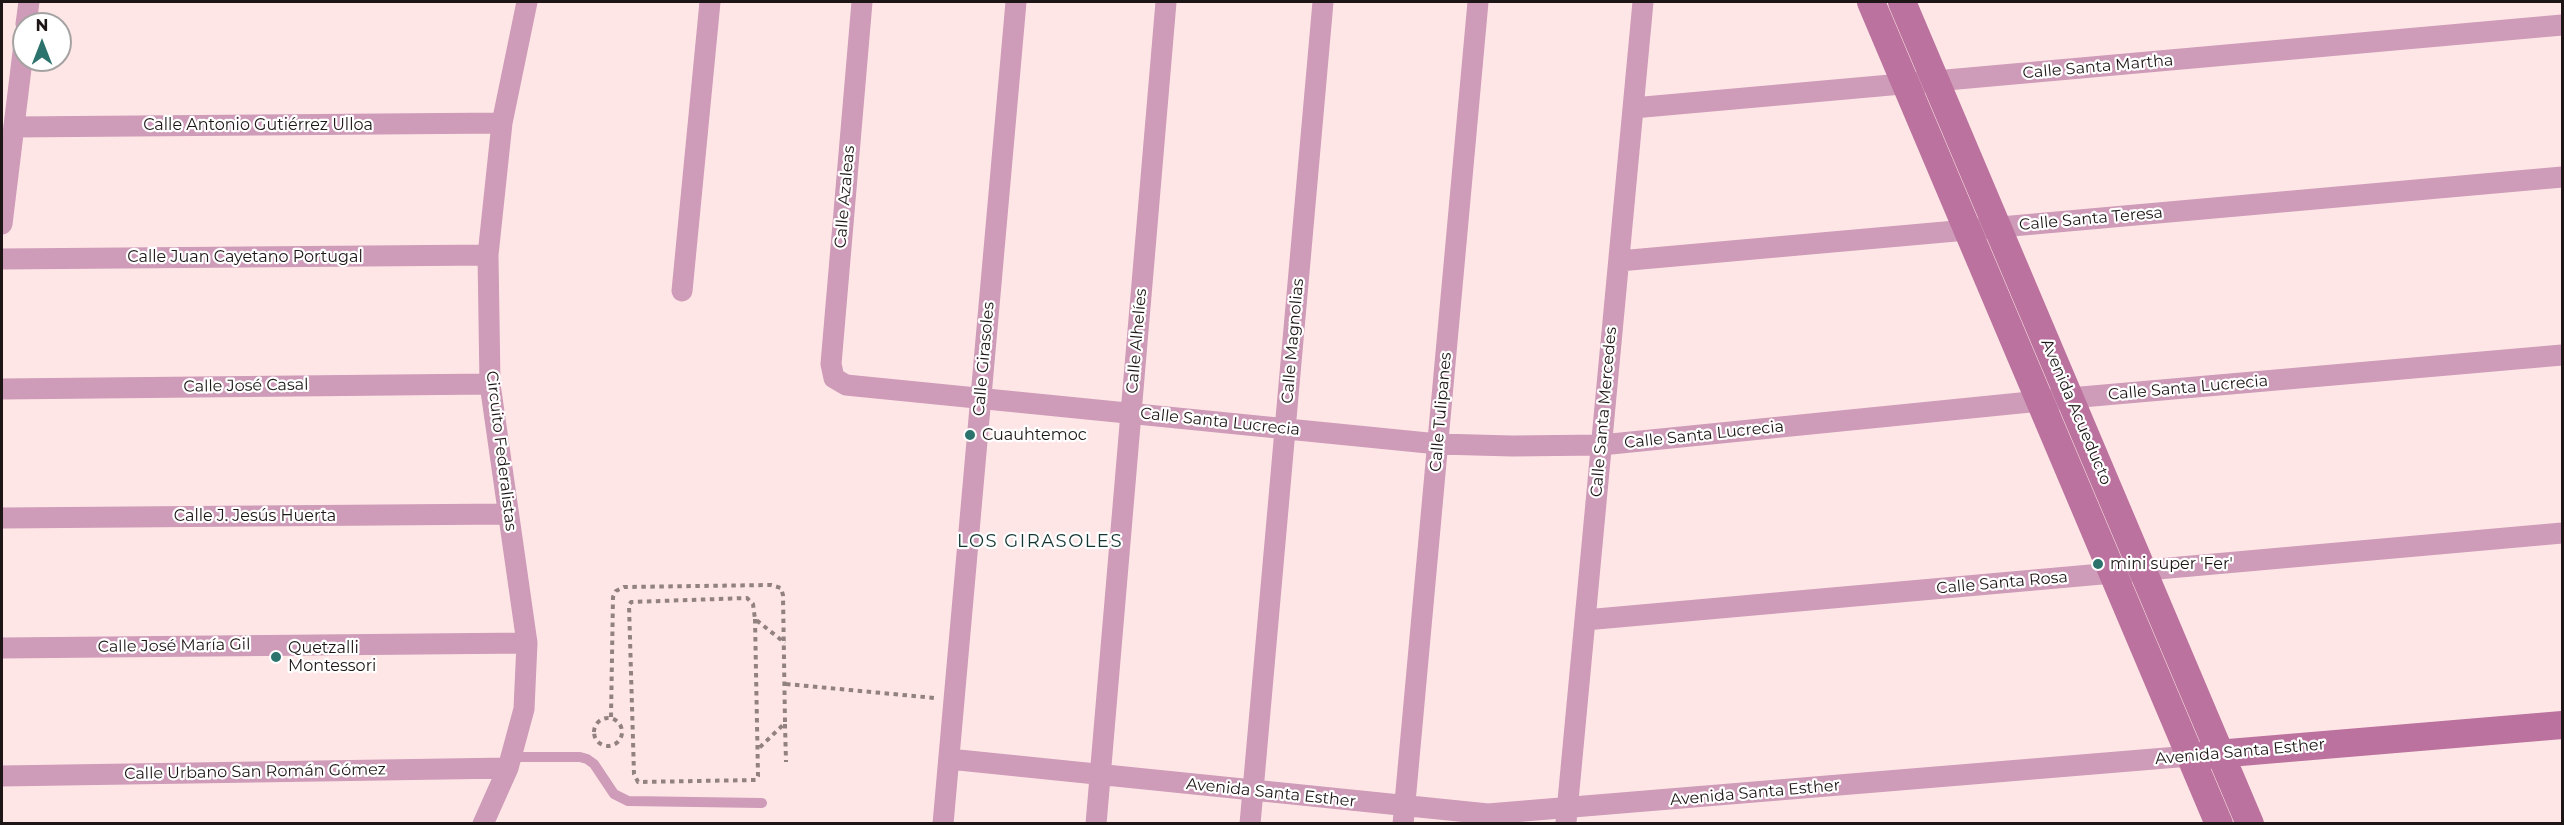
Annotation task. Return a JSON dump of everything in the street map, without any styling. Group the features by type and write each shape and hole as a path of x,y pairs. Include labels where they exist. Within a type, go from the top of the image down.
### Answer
{"main road":[{"name":"Avenida Acueducto","path":"1871,2 2219,824"},
{"name":"Avenida Acueducto","path":"1902,2 2250,824"},
{"name":"Avenida Santa Esther","path":"2190,756 2562,725"}],"street":[{"name":"Circuito Federalistas","path":"483,824 510,762 524,709 527,643 490,384 488,255 502,123 527,2"},
{"path":"682,291 710,2"},
{"name":"Calle Azaleas","path":"846,385 834,378 831,364 862,2"},
{"name":"Calle Girasoles","path":"943,824 1016,2"},
{"name":"Calle Alhelíes","path":"1096,824 1166,2"},
{"name":"Calle Magnolias","path":"1250,824 1323,2"},
{"name":"Calle Tulipanes","path":"1404,815 1478,2"},
{"name":"Calle Santa Mercedes","path":"1567,816 1643,2"},
{"name":"Calle Santa Martha","path":"1633,108 2562,25"},
{"path":"2,224 21,72"},
{"name":"Calle Antonio Gutiérrez Ulloa","path":"14,127 502,123"},
{"name":"Calle Santa Teresa","path":"1619,261 2562,177"},
{"name":"Calle Juan Cayetano Portugal","path":"2,259 488,255"},
{"name":"Calle Santa Lucrecia","path":"846,385 1438,444 1601,445 2070,398 2562,355"},
{"name":"Calle José Casal","path":"2,388 490,384"},
{"name":"Calle J. Jesús Huerta","path":"2,518 508,514"},
{"name":"Calle Santa Rosa","path":"1585,620 2562,533"},
{"name":"Calle José María Gil","path":"2,648 527,643"},
{"name":"Avenida Santa Esther","path":"949,759 1253,791 1404,815 1567,816 2190,756"},
{"name":"Calle Urbano San Román Gómez","path":"2,776 510,762"}],"lane":[{"path":"510,762 579,757 587,759 594,764 614,794 628,801 762,803"}],"path":[{"path":"611,717 613,597 616,591 624,587 771,585 781,588 783,595 786,762"},
{"path":"747,598 753,604 755,619 758,776 753,782 638,782 634,779 629,605 631,602 747,598"},
{"path":"755,619 785,643"},
{"path":"786,684 954,699"},
{"path":"611,717 619,722 622,731 620,740 612,746 603,746 595,740 593,731 596,723 603,718 611,717"},
{"path":"758,750 785,723"}],"place":[{"name":"Cuauhtemoc","path":"970,435"},
{"name":"mini super 'Fer'","path":"2098,564"},
{"name":"Quetzalli Montessori","path":"276,657"}],"district":[{"name":"LOS GIRASOLES","path":"1040,542"}]}
